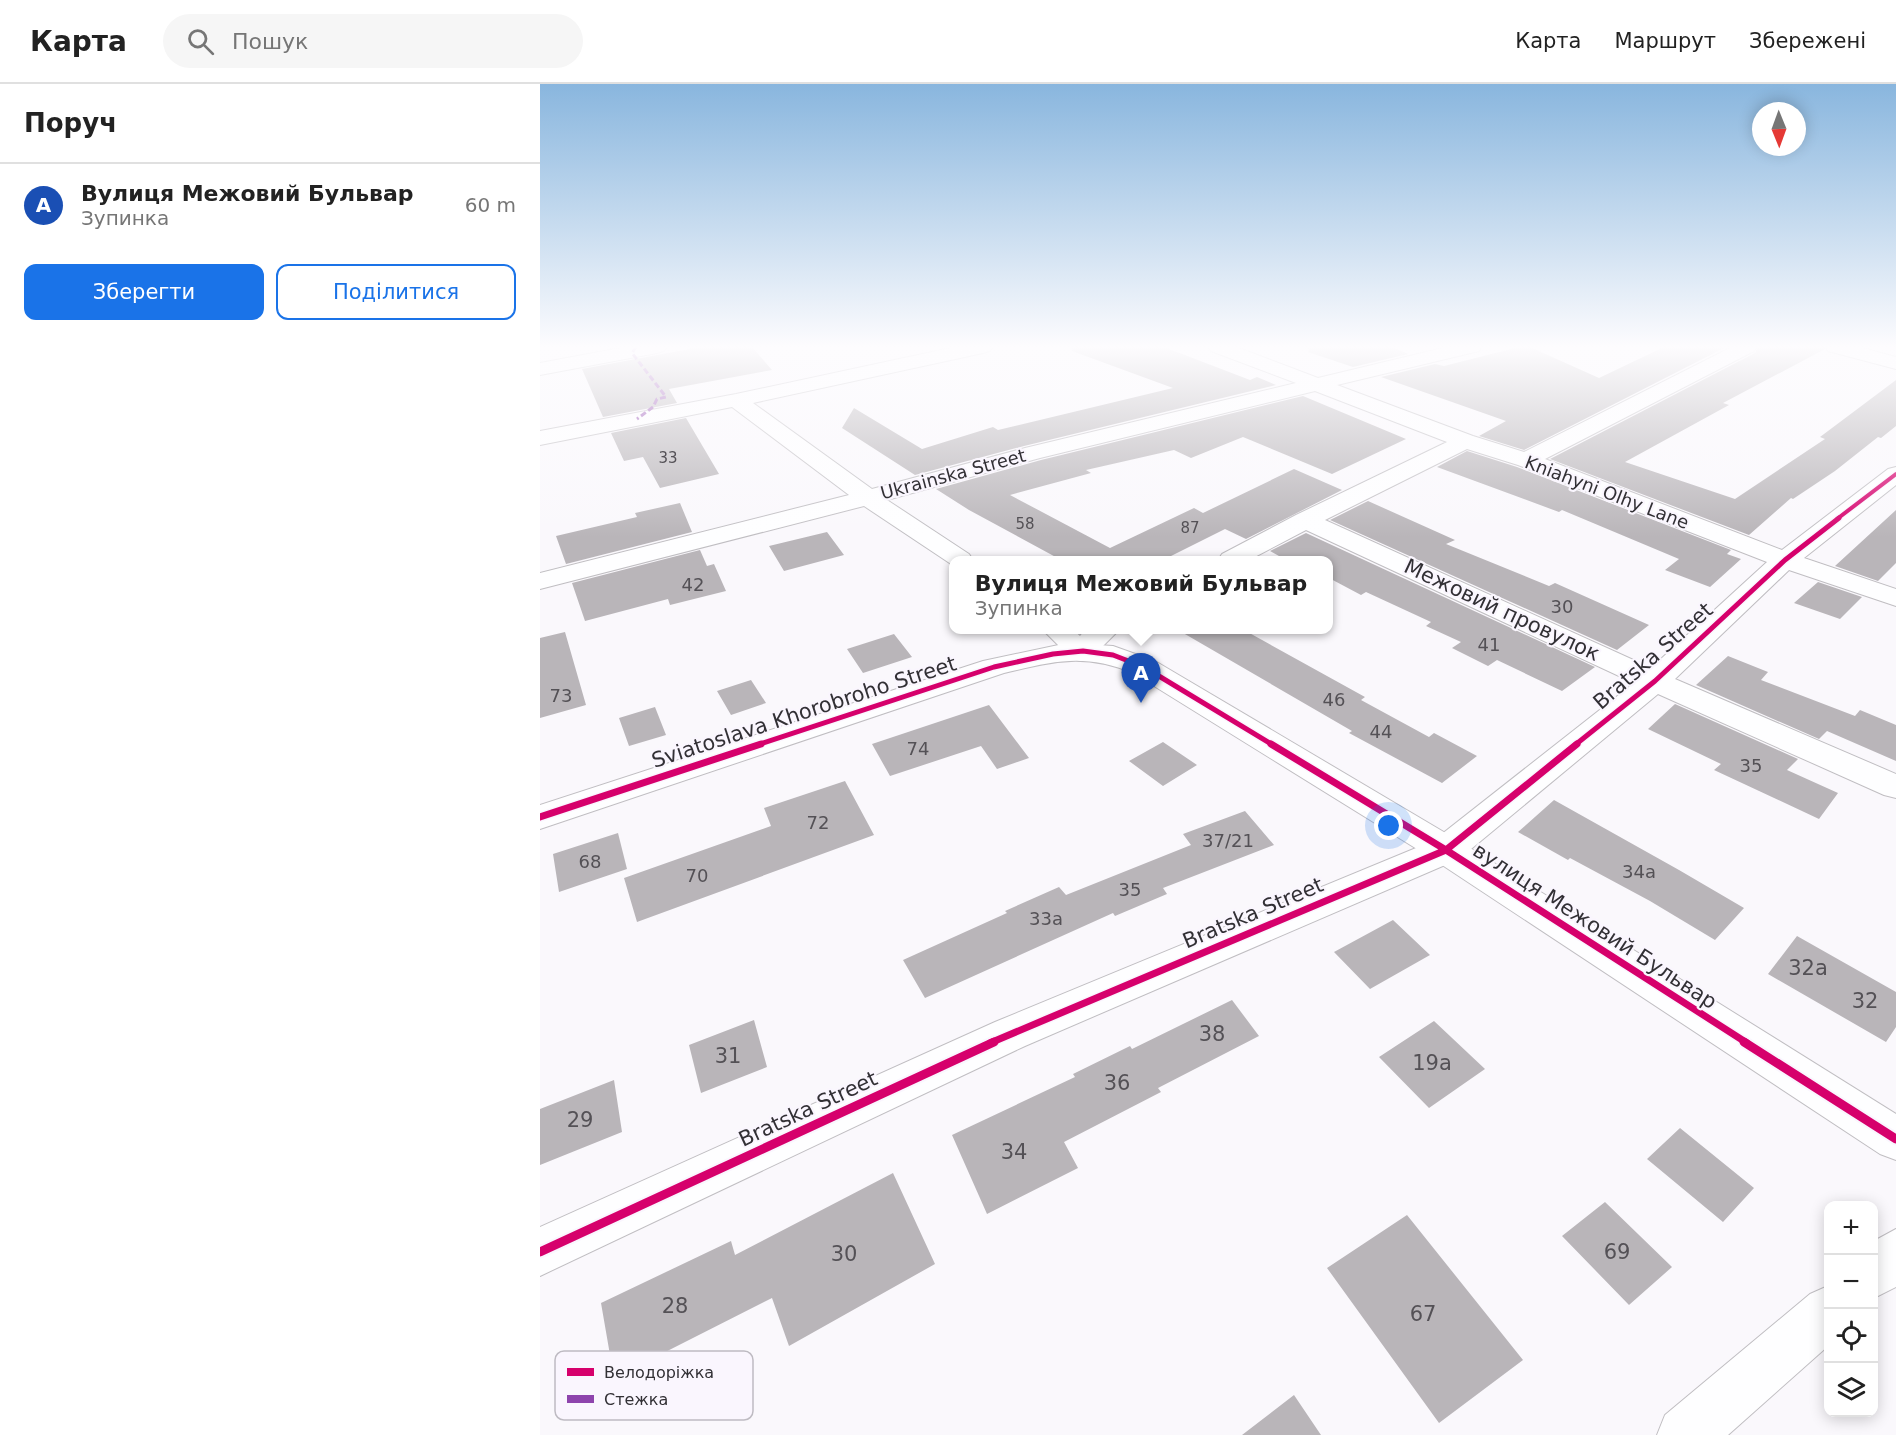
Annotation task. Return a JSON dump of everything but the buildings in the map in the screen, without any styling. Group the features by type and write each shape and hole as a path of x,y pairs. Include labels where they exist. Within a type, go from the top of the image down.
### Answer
{"street":[{"path":"540,438 684,410"},
{"path":"750,410 867,497 953,556"},
{"name":"Ukrainska Street","path":"540,581 1032,453 1211,410"},
{"name":"Kniahyni Olhy Lane","path":"1386,410 1465,441 1526,460 1785,560 1896,598"},
{"path":"1526,460 1624,410"},
{"path":"1240,556 1305,520 1465,441"},
{"name":"Bratska Street","path":"540,1252 1010,1034 1446,850 1654,681 1785,560 1896,474"},
{"name":"Межовий провулок","path":"1305,520 1654,681 1896,787"},
{"name":"Sviatoslava Khorobroho Street","path":"540,817 994,667 1040,656 1081,637"},
{"name":"вулиця Межовий Бульвар","path":"1081,637 1113,655 1144,667 1446,850 1896,1138"},
{"path":"1878,1270 1896,1254"},
{"path":"1685,1435 1824,1315"}],"marked path":[{"path":"637,419 649,410"}],"cycle path":[{"path":"540,1252 1010,1034 1446,850 1655,681 1785,560 1896,474"},
{"path":"540,817 994,667 1068,652 1083,651 1113,655 1144,667 1446,850 1896,1139"}],"place":[{"name":"Вулиця Межовий Бульвар","path":"1141,703"}]}
